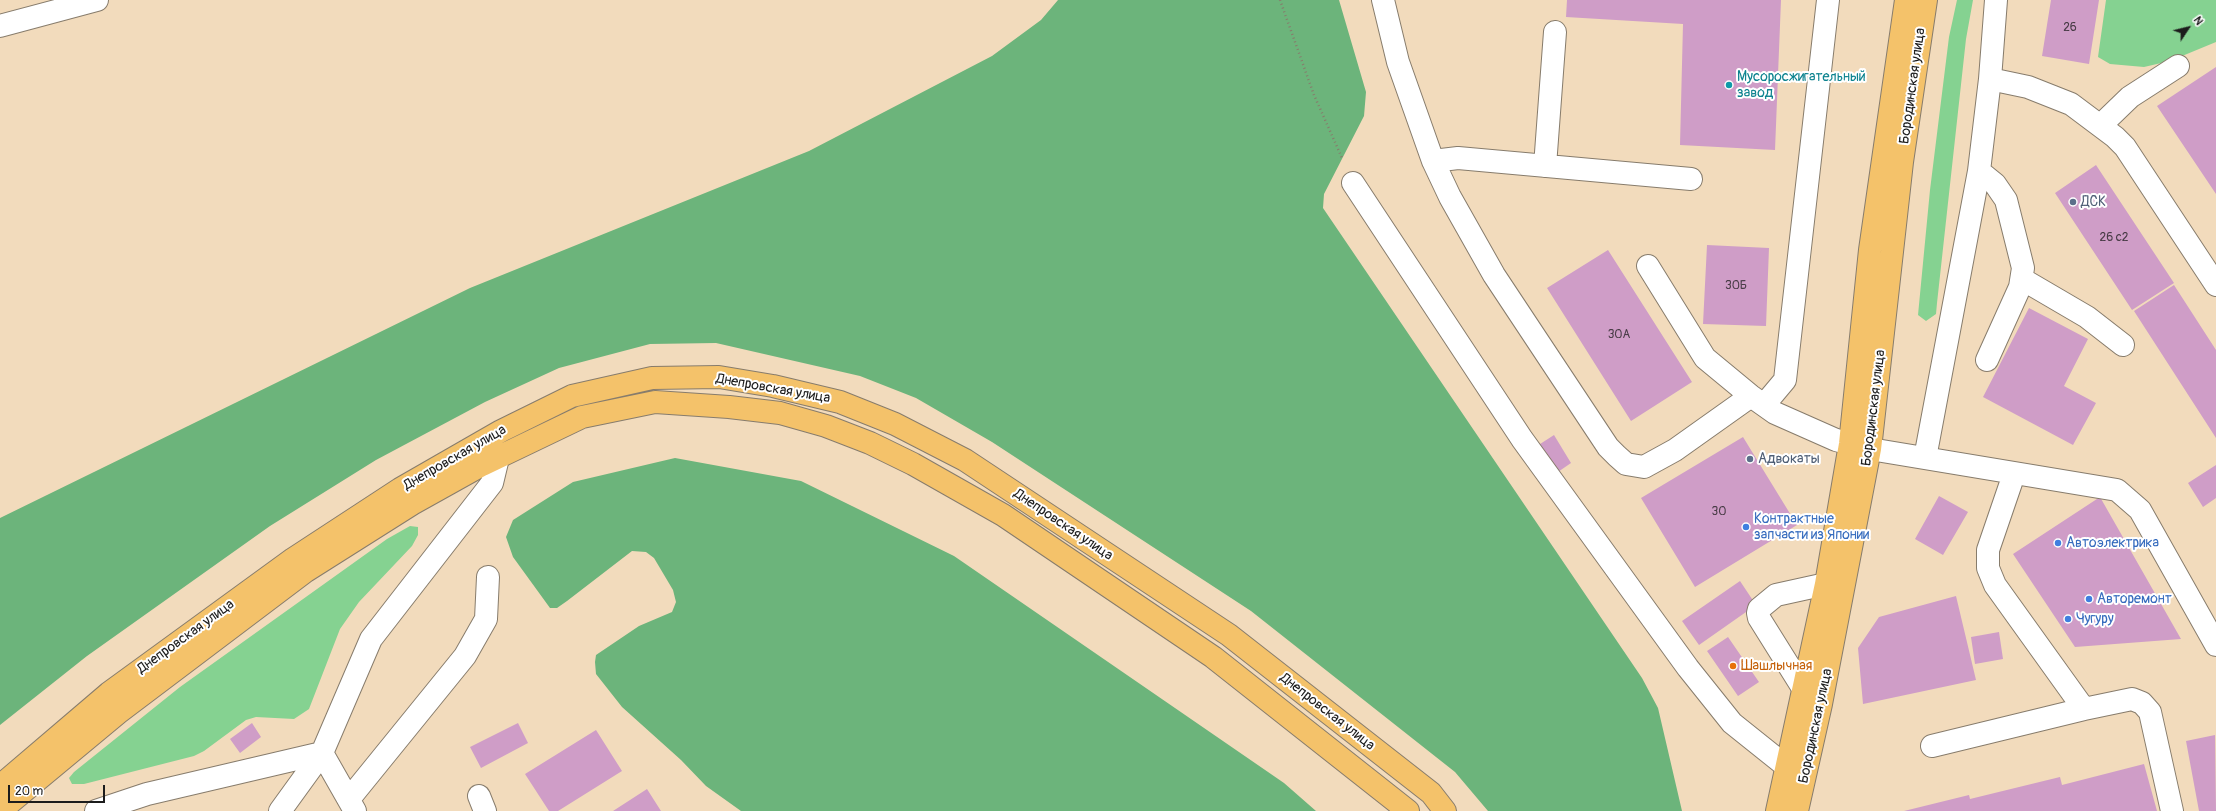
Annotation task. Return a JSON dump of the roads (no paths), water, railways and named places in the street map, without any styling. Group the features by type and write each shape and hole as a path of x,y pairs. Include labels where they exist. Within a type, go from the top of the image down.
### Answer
{"main road":[{"name":"Бородинская улица","path":"1777,811 1826,584 1860,447 1870,250 1906,0"},
{"name":"Бородинская улица","path":"1797,811 1821,704 1926,0"},
{"name":"Днепровская улица","path":"0,786 109,693 293,558 400,489 501,431 572,396 652,378 719,377 773,386 840,402 895,424 965,460 1229,635 1431,793 1445,811"},
{"name":"Днепровская улица","path":"0,811 118,713 306,571 412,504 498,458 582,417 654,402 729,407 780,413 826,426 870,443 913,464 1003,515 1213,656 1408,811"}],"lane":[{"path":"0,26 97,0"},
{"path":"1383,0 1398,62 1433,161 1450,197 1494,275 1608,447 1626,464 1644,467 1757,401 1785,380 1828,0"},
{"path":"1925,458 1979,171 1990,79 1996,0"},
{"path":"1545,166 1555,32"},
{"path":"2101,125 2130,97 2178,66"},
{"path":"1990,79 2028,87 2071,104 2101,125 2125,146 2216,285"},
{"path":"1433,161 1458,158 1691,179"},
{"path":"1979,171 1995,184 2006,200 2023,268 2022,279 1987,360"},
{"path":"1353,183 1522,439 1688,668 1732,723 1787,767"},
{"path":"1648,266 1705,358 1757,401 1775,413 1836,440 1860,447 2014,474 2117,490 2140,510 2216,645"},
{"path":"2022,279 2087,317 2123,345"},
{"path":"280,811 322,753 371,639 492,483 498,458"},
{"path":"2014,474 1988,550 1988,568 1995,585 2084,709"},
{"path":"322,753 352,805 465,656 486,620 488,577"},
{"path":"1804,690 1759,618 1758,613 1759,609 1776,594 1826,584"},
{"path":"1932,746 2084,709 2132,699 2142,703 2150,712 2172,811"},
{"path":"96,811 147,794 322,753"}],"place":[{"name":"Мусоросжигательный завод","path":"1729,85"},
{"name":"ДСК","path":"2073,202"},
{"name":"Адвокаты","path":"1750,459"},
{"name":"Контрактные запчасти из Японии","path":"1746,527"},
{"name":"Автоэлектрика","path":"2058,543"},
{"name":"Авторемонт","path":"2089,599"},
{"name":"Чугуру","path":"2068,619"},
{"name":"Шашлычная","path":"1733,666"}]}
